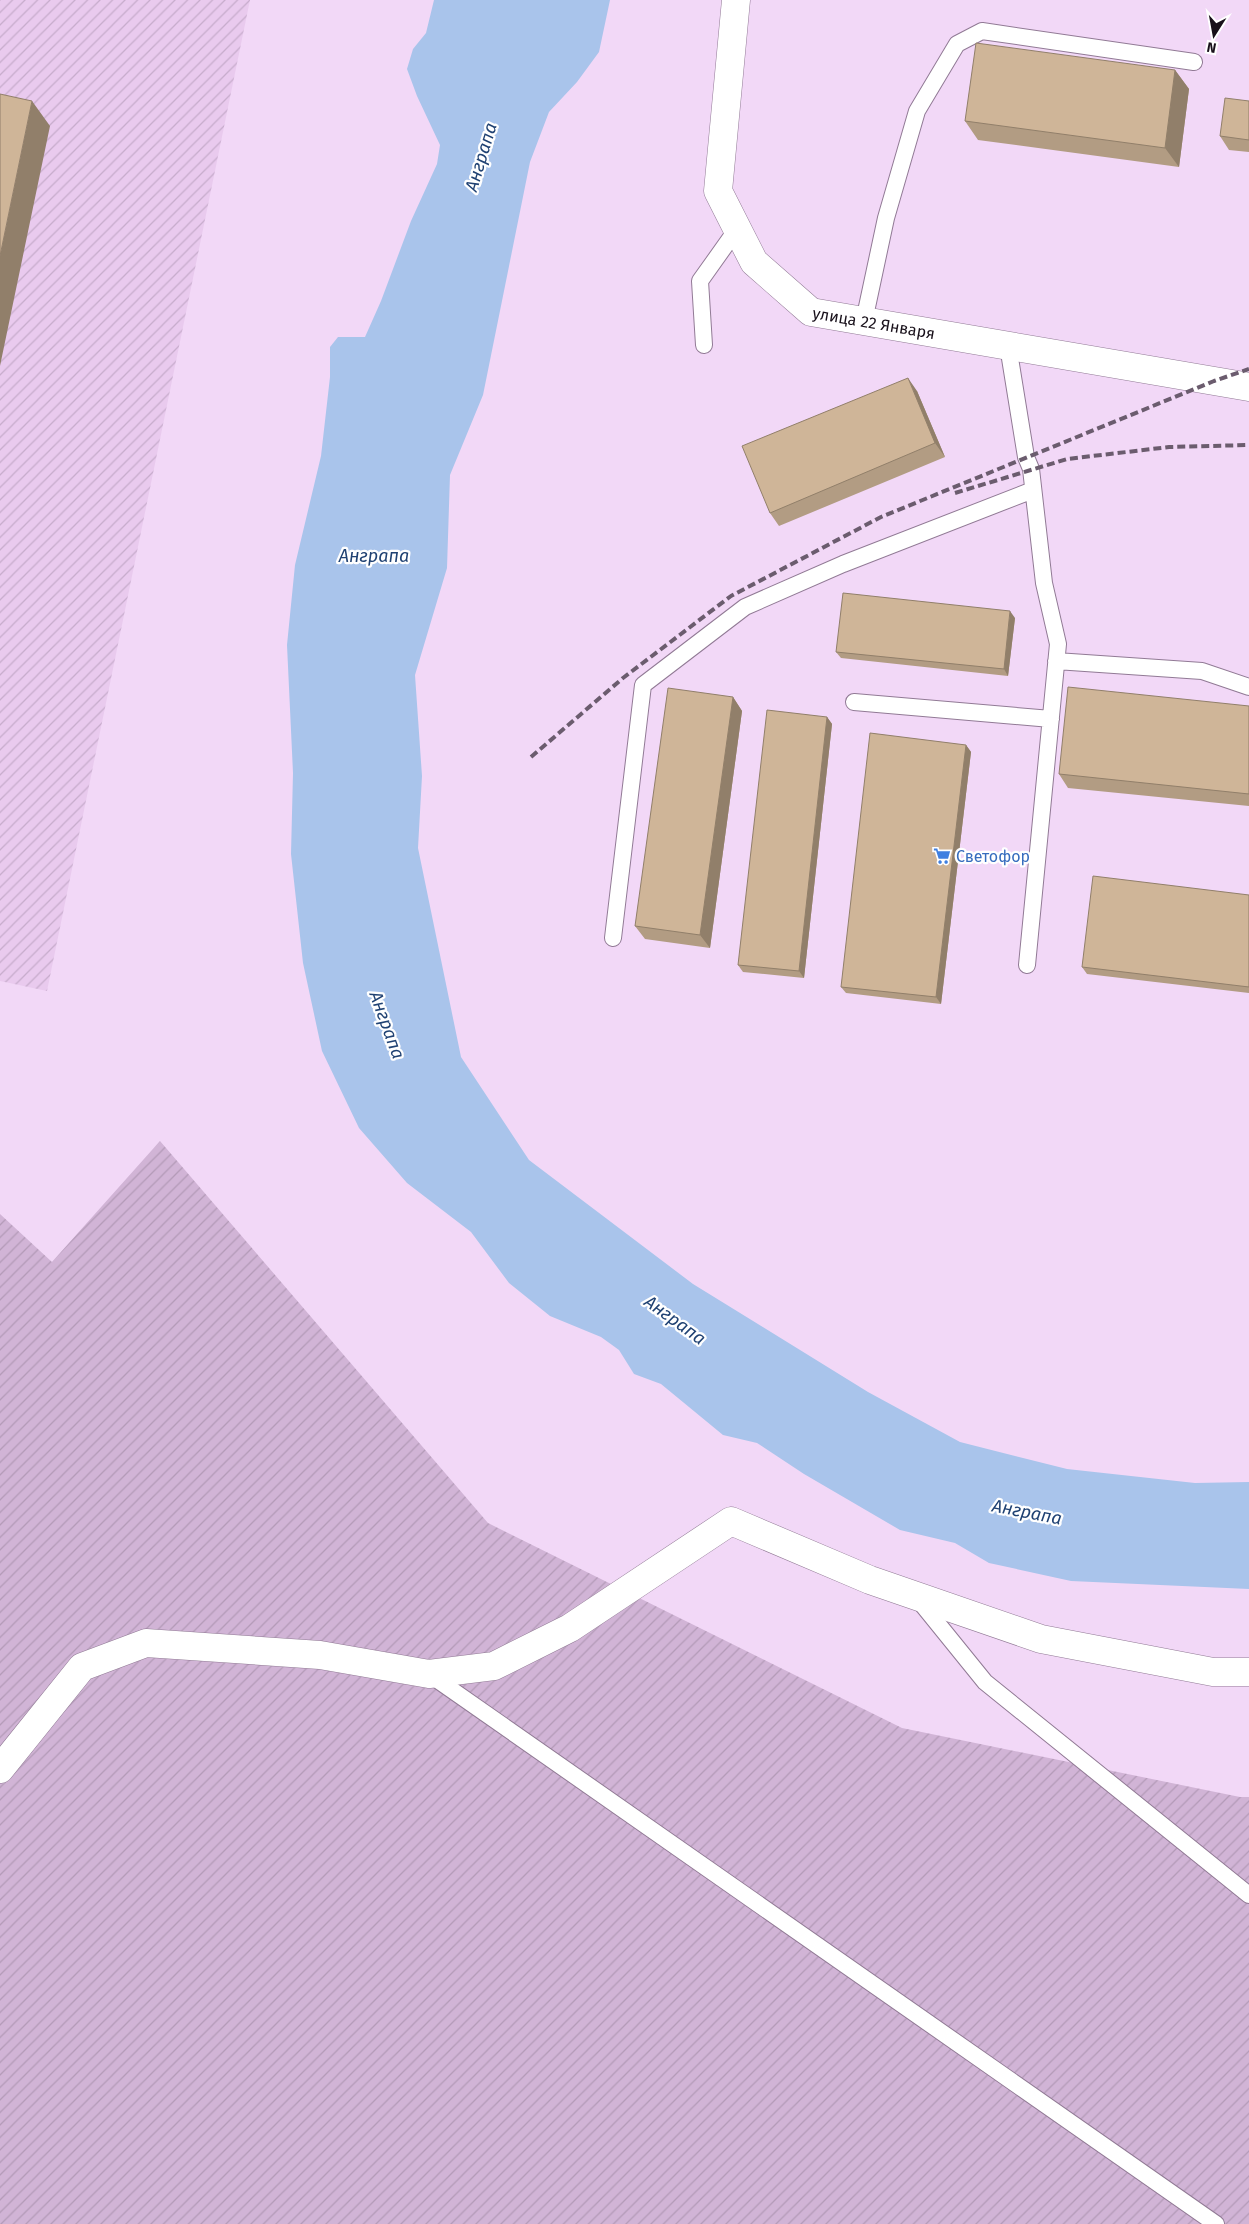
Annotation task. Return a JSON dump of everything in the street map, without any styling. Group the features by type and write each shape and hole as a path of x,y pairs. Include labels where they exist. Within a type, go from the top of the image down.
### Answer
{"street":[{"name":"улица 22 Января","path":"736,0 718,191 754,262 811,312 1249,387"},
{"path":"0,1769 82,1667 146,1643 320,1655 429,1674 494,1666 562,1632 731,1521 870,1580 1041,1639 1213,1672 1249,1672"}],"lane":[{"path":"864,321 886,218 918,111 957,44 982,31 1194,62"},
{"path":"704,345 700,281 737,229"},
{"path":"1008,346 1034,490 1044,583 1058,644 1027,965"},
{"path":"613,938 643,685 745,607 843,564 1034,490"},
{"path":"1056,661 1202,671 1249,687"},
{"path":"854,702 1051,719"},
{"path":"914,1595 985,1682 1249,1895"},
{"path":"429,1674 1216,2224"}],"shaded area":[{"path":"0,0 250,0 47,991 0,981"},
{"path":"160,1141 488,1523 902,1728 1240,1797 1249,1797 1249,2224 0,2224 0,1214 52,1262"}],"water":[{"name":"Анграпа","path":"434,0 610,0 599,52 577,82 549,112 530,162 483,395 450,475 447,568 415,675 422,776 418,848 461,1057 529,1160 693,1284 868,1392 960,1442 1067,1469 1195,1483 1249,1482 1249,1589 1071,1581 989,1563 955,1543 900,1530 804,1474 757,1443 723,1435 661,1384 634,1374 619,1350 601,1337 550,1316 509,1283 471,1232 407,1183 359,1128 322,1051 303,963 291,854 293,773 287,645 295,565 321,456 330,377 330,347 338,337 365,337 381,301 411,221 437,164 440,145 417,96 407,69 413,49 426,33"}],"building":[{"path":"976,43 1175,70 1165,148 965,121"},
{"path":"0,94 32,101 0,256"},
{"path":"1225,98 1249,101 1249,140 1220,136"},
{"path":"908,378 935,443 770,513 742,446"},
{"path":"843,593 1010,611 1004,669 836,652"},
{"path":"1068,687 1249,706 1249,794 1059,774"},
{"path":"668,688 733,697 700,935 635,926"},
{"path":"767,710 827,717 799,971 738,965"},
{"path":"870,733 966,745 936,997 841,987"},
{"path":"1093,876 1249,895 1249,987 1082,967"}],"railway":[{"path":"531,757 623,678 731,596 881,517 1214,381 1249,369"},
{"path":"955,493 1067,459 1169,447 1249,445"}],"place":[{"name":"Светофор","path":"942,856"}]}
